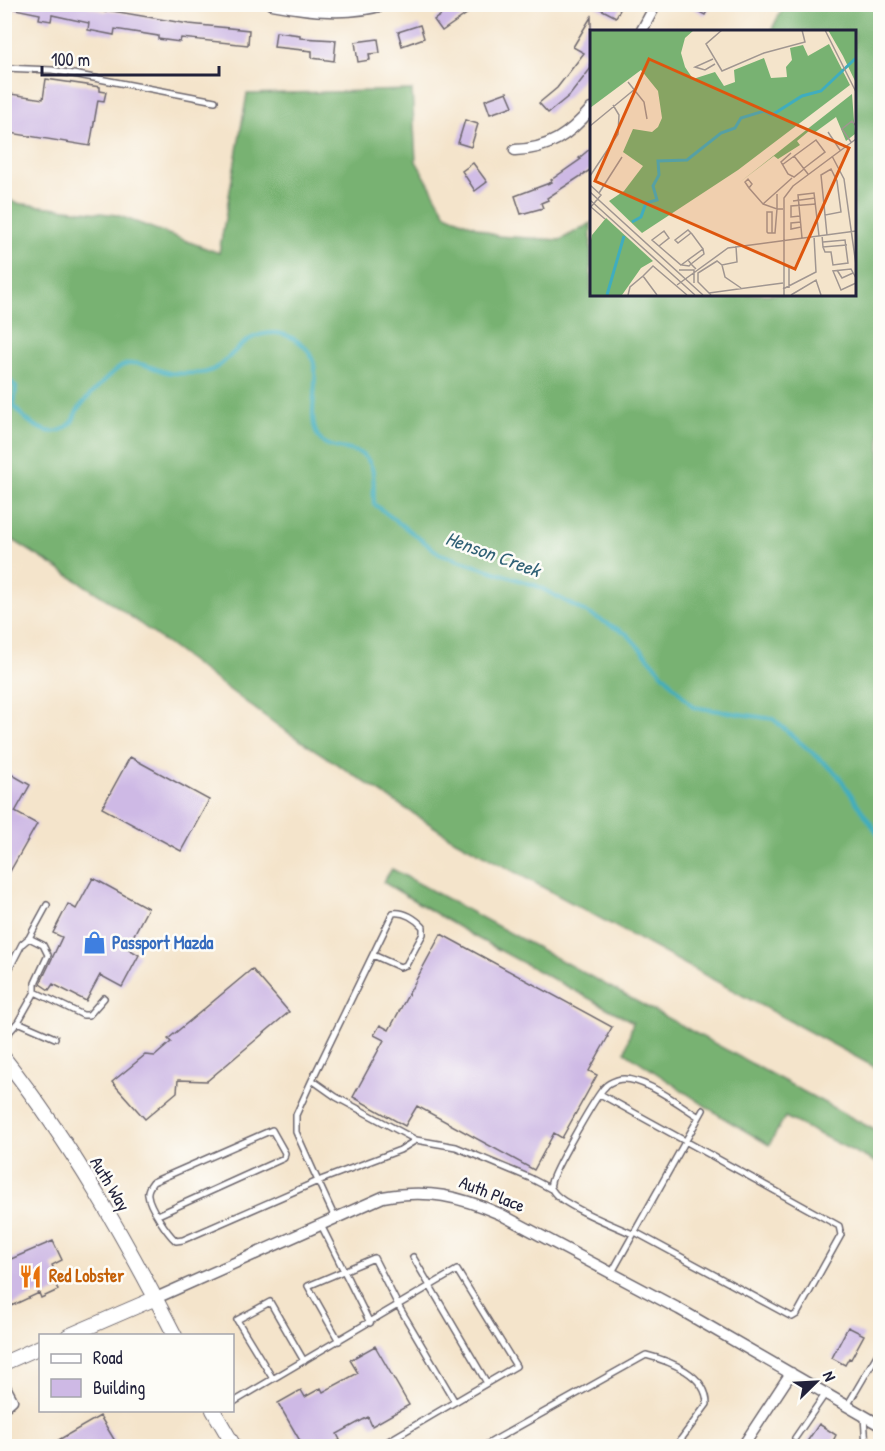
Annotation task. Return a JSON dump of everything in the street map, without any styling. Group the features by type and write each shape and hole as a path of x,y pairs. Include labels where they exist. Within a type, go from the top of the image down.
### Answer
{"street":[{"path":"272,4 342,12 371,9 386,4"},
{"path":"642,30 656,4"},
{"path":"515,150 534,149 553,143 590,110"},
{"name":"Auth Way","path":"4,1058 48,1118 74,1159 156,1298 174,1334"},
{"name":"Auth Place","path":"70,1334 383,1197 406,1193 449,1195 500,1214 791,1373 880,1425"},
{"path":"4,1363 39,1347"},
{"path":"743,1446 791,1373"},
{"path":"4,1385 12,1400 4,1407"},
{"path":"217,1412 234,1446"}],"lane":[{"path":"4,68 52,70 215,102"},
{"path":"4,979 22,944 29,938 47,905"},
{"path":"335,1218 296,1132 296,1115 393,913 400,912 418,921 423,927 423,934 406,965 400,967 373,955"},
{"path":"4,1038 18,1022 35,992 35,983 48,955 44,945 29,938"},
{"path":"35,992 83,1015 89,1015 104,998"},
{"path":"18,1022 55,1038"},
{"path":"551,1189 550,1181 562,1156 605,1086 618,1080 628,1079 644,1083 699,1117"},
{"path":"312,1080 336,1097 416,1140 456,1147 530,1178 551,1189 556,1196 579,1209 634,1233 792,1317 797,1314 841,1235 839,1226 600,1094"},
{"path":"611,1274 703,1110"},
{"path":"158,1215 285,1158 276,1133 272,1130 153,1182 148,1196 158,1215 168,1233 176,1241 183,1240 318,1181 400,1150 416,1140"},
{"path":"321,1225 370,1323"},
{"path":"413,1257 487,1383"},
{"path":"339,1341 308,1286 374,1258 398,1305 455,1402"},
{"path":"234,1401 457,1270 516,1366 380,1446"},
{"path":"273,1379 237,1320 270,1302 304,1361"},
{"path":"847,1406 880,1350"},
{"path":"484,1446 646,1355 658,1358 697,1378 707,1400 707,1404 676,1446"},
{"path":"795,1438 826,1393"},
{"path":"864,1416 866,1446"}],"green space":[{"path":"784,5 880,5 880,315 877,320 880,325 880,1070 450,837 281,728 108,600 5,535 5,196 15,203 117,215 219,253 247,94 412,90 416,161 446,214 497,236 560,240 590,224 590,296 855,296 855,30 772,30"},
{"path":"392,869 880,1133 880,1168 877,1163 785,1117 769,1145 722,1117 625,1052 633,1022 475,937 383,882"}],"building":[{"path":"16,4 79,4 106,12 107,10 189,24 249,30 248,45 181,38 180,42 115,29 114,35 88,30 89,23 52,15 51,21 39,19 40,14 15,9"},
{"path":"457,4 462,4 468,13 442,31 434,20"},
{"path":"591,4 623,4 616,17"},
{"path":"685,4 711,4 705,15"},
{"path":"591,17 590,69 570,95 548,113 539,103 557,88 584,53 573,47"},
{"path":"420,25 424,38 402,46 398,32"},
{"path":"276,32 300,35 300,38 336,40 334,61 312,58 312,51 274,47"},
{"path":"378,39 380,53 369,54 370,60 358,62 355,42"},
{"path":"46,79 100,87 100,91 106,92 104,101 98,100 90,146 4,132 11,94 43,99"},
{"path":"507,92 513,106 490,114 485,100"},
{"path":"465,120 478,124 471,147 458,143"},
{"path":"590,149 590,170 547,198 548,200 541,203 543,208 521,214 515,196 552,182 551,180 581,159 579,158"},
{"path":"473,163 487,182 475,191 462,171"},
{"path":"130,757 209,800 181,851 102,808"},
{"path":"4,770 30,785 15,812 37,824 4,882"},
{"name":"Passport Mazda","path":"93,878 148,908 127,948 139,955 122,987 100,975 86,1001 53,984 49,990 40,984 62,937 53,933 68,904 76,909"},
{"path":"441,934 612,1027 589,1071 597,1075 562,1138 554,1133 534,1170 417,1106 405,1126 353,1097 384,1040 374,1035 380,1025 389,1030"},
{"path":"252,969 289,1012 207,1081 178,1080 177,1092 145,1119 112,1082 145,1055 155,1056 171,1042 168,1039"},
{"name":"Red Lobster","path":"53,1241 62,1260 52,1265 59,1280 55,1282 58,1290 41,1298 39,1293 9,1307 7,1302 4,1303 4,1262"},
{"path":"848,1327 864,1335 851,1359 849,1358 845,1365 832,1358"},
{"path":"375,1346 409,1405 372,1426 368,1417 337,1434 340,1440 328,1446 303,1446 278,1403 301,1390 305,1397 321,1388 323,1392 358,1373 350,1360"},
{"path":"100,1416 118,1446 48,1446"},
{"path":"819,1424 836,1435 833,1441 829,1446 804,1446"}],"waterway":[{"name":"Henson Creek","path":"4,374 16,387 14,406 19,412 32,424 48,431 56,431 64,429 71,423 85,400 122,366 134,363 170,373 202,373 220,365 252,338 276,333 294,339 304,346 311,356 314,367 313,416 314,427 319,438 331,446 362,454 368,460 373,472 374,504 440,554 537,586 627,634 693,707 773,719 837,774 880,837"},
{"name":"Henson Creek","path":"880,861 880,901"}],"place":[{"name":"Passport Mazda","path":"94,943"},
{"name":"Red Lobster","path":"31,1276"}]}
